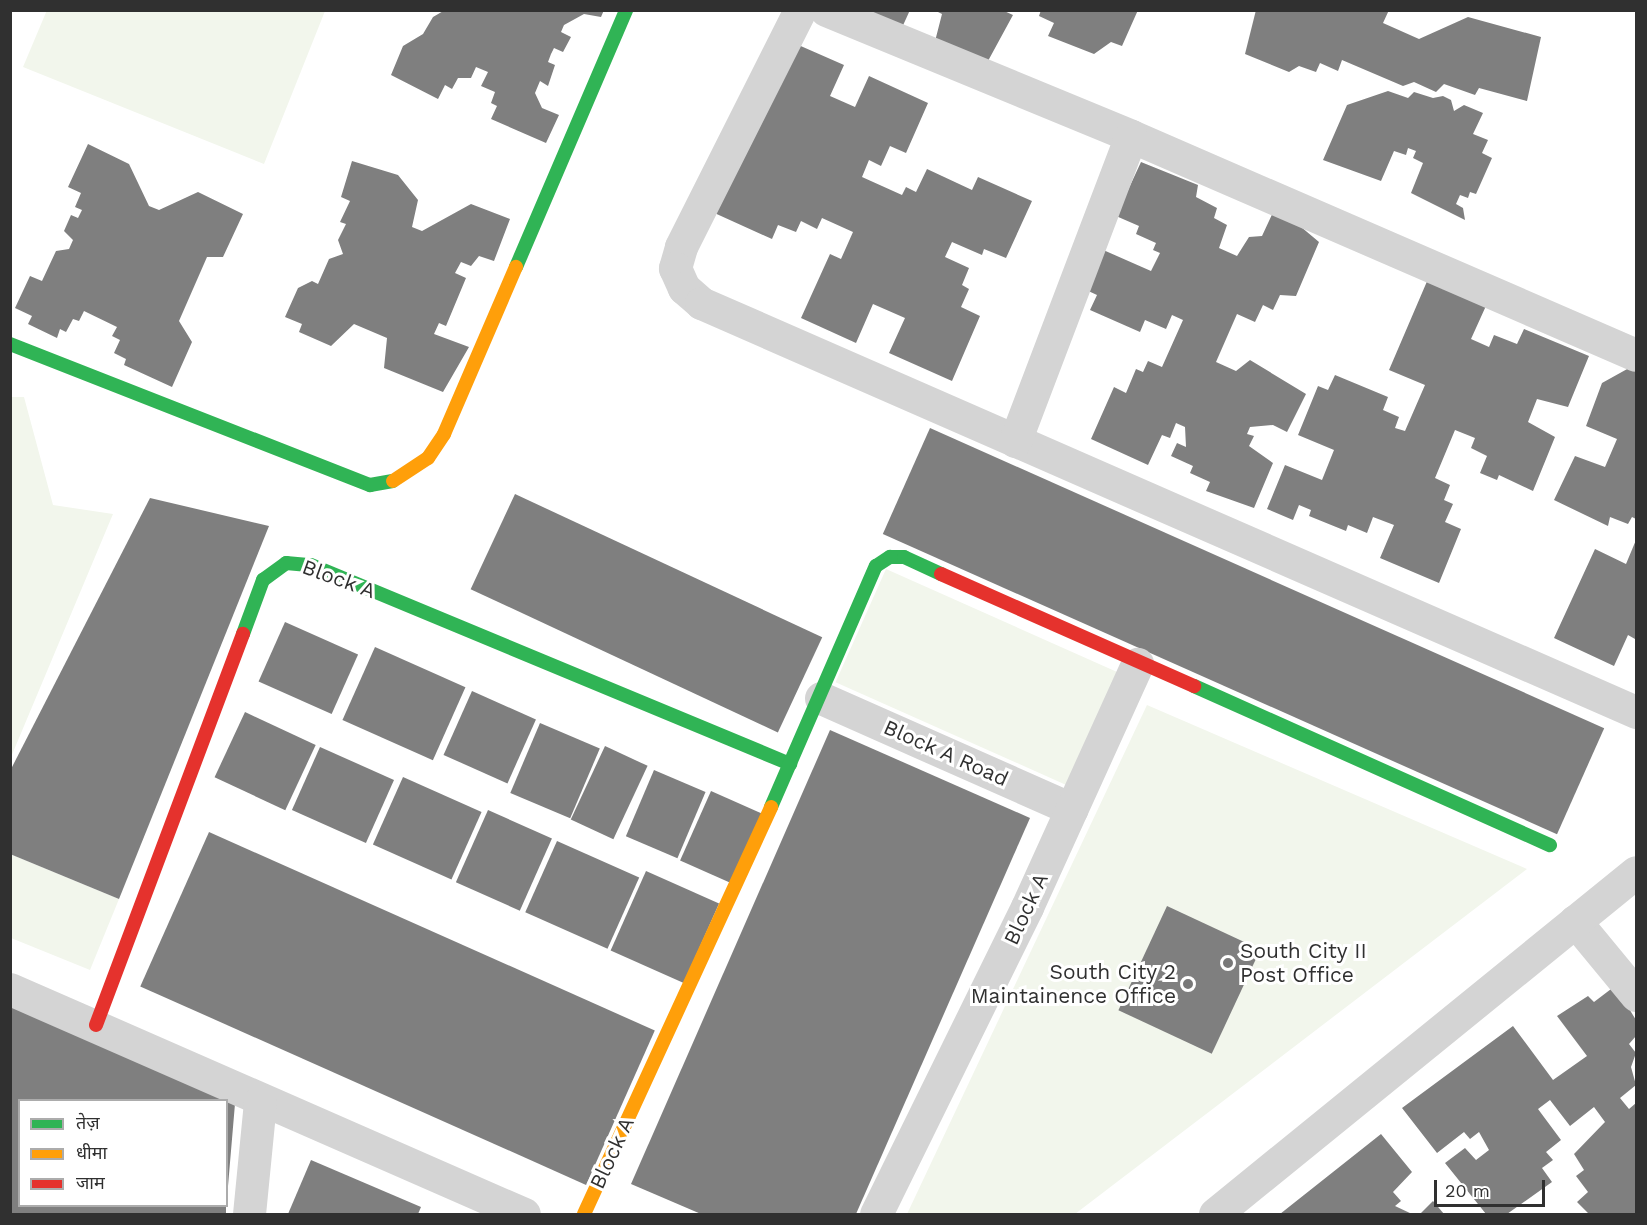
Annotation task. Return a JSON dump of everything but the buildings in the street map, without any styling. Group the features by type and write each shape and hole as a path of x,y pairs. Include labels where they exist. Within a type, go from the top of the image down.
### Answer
{"street":[{"path":"10,344 370,485 388,484 411,472 428,458 444,434 626,10"},
{"path":"800,10 681,247 675,268 684,288 701,303 1636,712"},
{"path":"826,10 1131,136 1636,355"},
{"path":"1015,441 1131,136"},
{"name":"Block A","path":"584,1215 820,698 876,566 891,557 904,557 1137,664 1550,845"},
{"name":"Block A","path":"96,1025 263,580 286,563 311,565 790,764"},
{"name":"Block A","path":"876,1215 1072,809 1137,664"},
{"name":"Block A Road","path":"820,698 1072,809"},
{"path":"1215,1215 1636,872"},
{"path":"1575,921 1636,995"},
{"path":"10,989 96,1025 260,1102 524,1215"},
{"path":"249,1215 260,1102"}],"shaded area":[{"path":"47,10 325,11 264,164 23,67"},
{"path":"11,397 24,397 53,505 113,514 11,757"},
{"path":"886,569 1117,672 1067,785 836,682"},
{"path":"1147,705 1527,869 1075,1214 907,1214"},
{"path":"10,854 119,899 90,970 11,938"}],"traffic: fast":[{"path":"516,267 626,10"},
{"path":"10,344 370,485 393,481"},
{"path":"771,807 876,566 890,557 904,557 941,574"},
{"path":"243,634 263,580 286,563 311,565 790,764"},
{"path":"1194,686 1550,845"}],"traffic: slow":[{"path":"393,481 428,458 444,434 516,267"},
{"path":"584,1214 771,807"}],"traffic: jam":[{"path":"941,574 1194,686"},
{"path":"96,1025 243,634"}],"place":[{"name":"South City II Post Office","path":"1228,963"},
{"name":"South City 2 Maintainence Office","path":"1188,984"}]}
